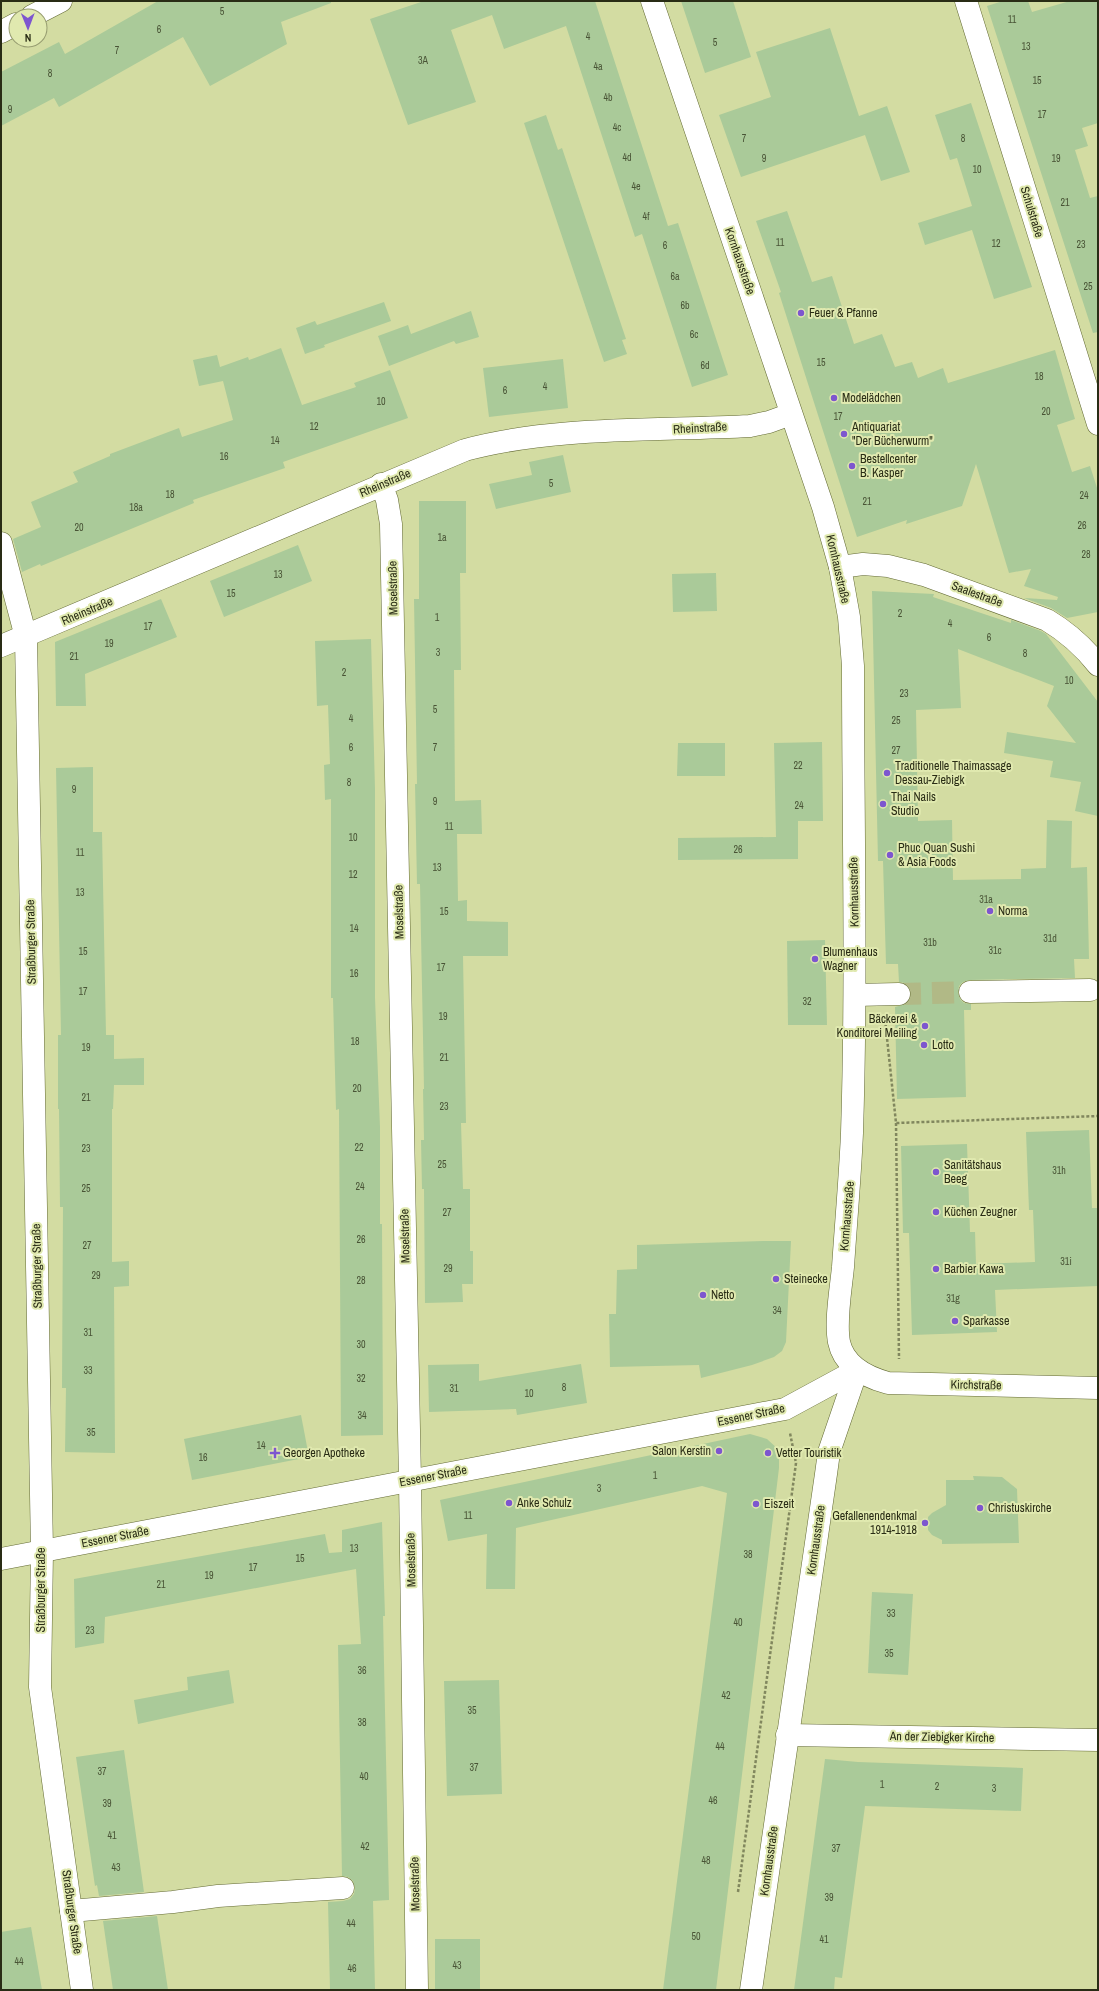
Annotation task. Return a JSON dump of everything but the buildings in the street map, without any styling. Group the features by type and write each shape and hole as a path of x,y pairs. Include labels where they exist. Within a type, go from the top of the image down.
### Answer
{"street":[{"path":"47,8 61,1"},
{"name":"Kornhausstraße","path":"652,1 823,507 840,567 849,617 853,666 855,995 850,1180 839,1342 845,1356 857,1370 830,1452 787,1735 751,1990"},
{"name":"Schulstraße","path":"966,1 1098,424"},
{"name":"Rheinstraße","path":"1,646 381,484 465,450 492,443 549,435 750,426 769,422 791,414"},
{"name":"Moselstraße","path":"381,484 387,500 391,524 410,1480 417,1990"},
{"name":"Straßburger Straße","path":"1,543 26,636 42,1550 40,1688 82,1990"},
{"name":"Saalestraße","path":"840,567 863,564 888,566 924,576 1047,620 1064,630 1077,641 1098,665"},
{"path":"970,992 1090,990"},
{"path":"855,995 890,994"},
{"name":"Essener Straße","path":"1,1559 785,1409 857,1370"},
{"name":"Kirchstraße","path":"857,1370 872,1379 899,1384 1098,1388"},
{"name":"An der Ziebigker Kirche","path":"787,1735 1098,1740"},
{"path":"72,1911 173,1902 218,1896 343,1888"}],"path":[{"path":"890,994 896,1123 899,1384"},
{"path":"896,1123 1098,1116"},
{"path":"737,1896 796,1462 785,1409"}],"tunnel":[{"path":"899,994 970,992"}],"place":[{"name":"Feuer & Pfanne","path":"801,313"},
{"name":"Modelädchen","path":"834,398"},
{"name":"Antiquariat \"Der Bücherwurm\"","path":"844,434"},
{"name":"Bestellcenter B. Kasper","path":"852,466"},
{"name":"Traditionelle Thaimassage Dessau-Ziebigk","path":"887,773"},
{"name":"Thai Nails Studio","path":"883,804"},
{"name":"Phuc Quan Sushi & Asia Foods","path":"890,855"},
{"name":"Norma","path":"990,911"},
{"name":"Blumenhaus Wagner","path":"815,959"},
{"name":"Bäckerei & Konditorei Meiling","path":"925,1026"},
{"name":"Lotto","path":"924,1045"},
{"name":"Sanitätshaus Beeg","path":"936,1172"},
{"name":"Küchen Zeugner","path":"936,1212"},
{"name":"Barbier Kawa","path":"936,1269"},
{"name":"Steinecke","path":"776,1279"},
{"name":"Netto","path":"703,1295"},
{"name":"Sparkasse","path":"955,1321"},
{"name":"Salon Kerstin","path":"719,1451"},
{"name":"Georgen Apotheke","path":"275,1453"},
{"name":"Vetter Touristik","path":"768,1453"},
{"name":"Anke Schulz","path":"509,1503"},
{"name":"Eiszeit","path":"756,1504"},
{"name":"Christuskirche","path":"980,1508"},
{"name":"Gefallenendenkmal 1914-1918","path":"925,1523"}]}
